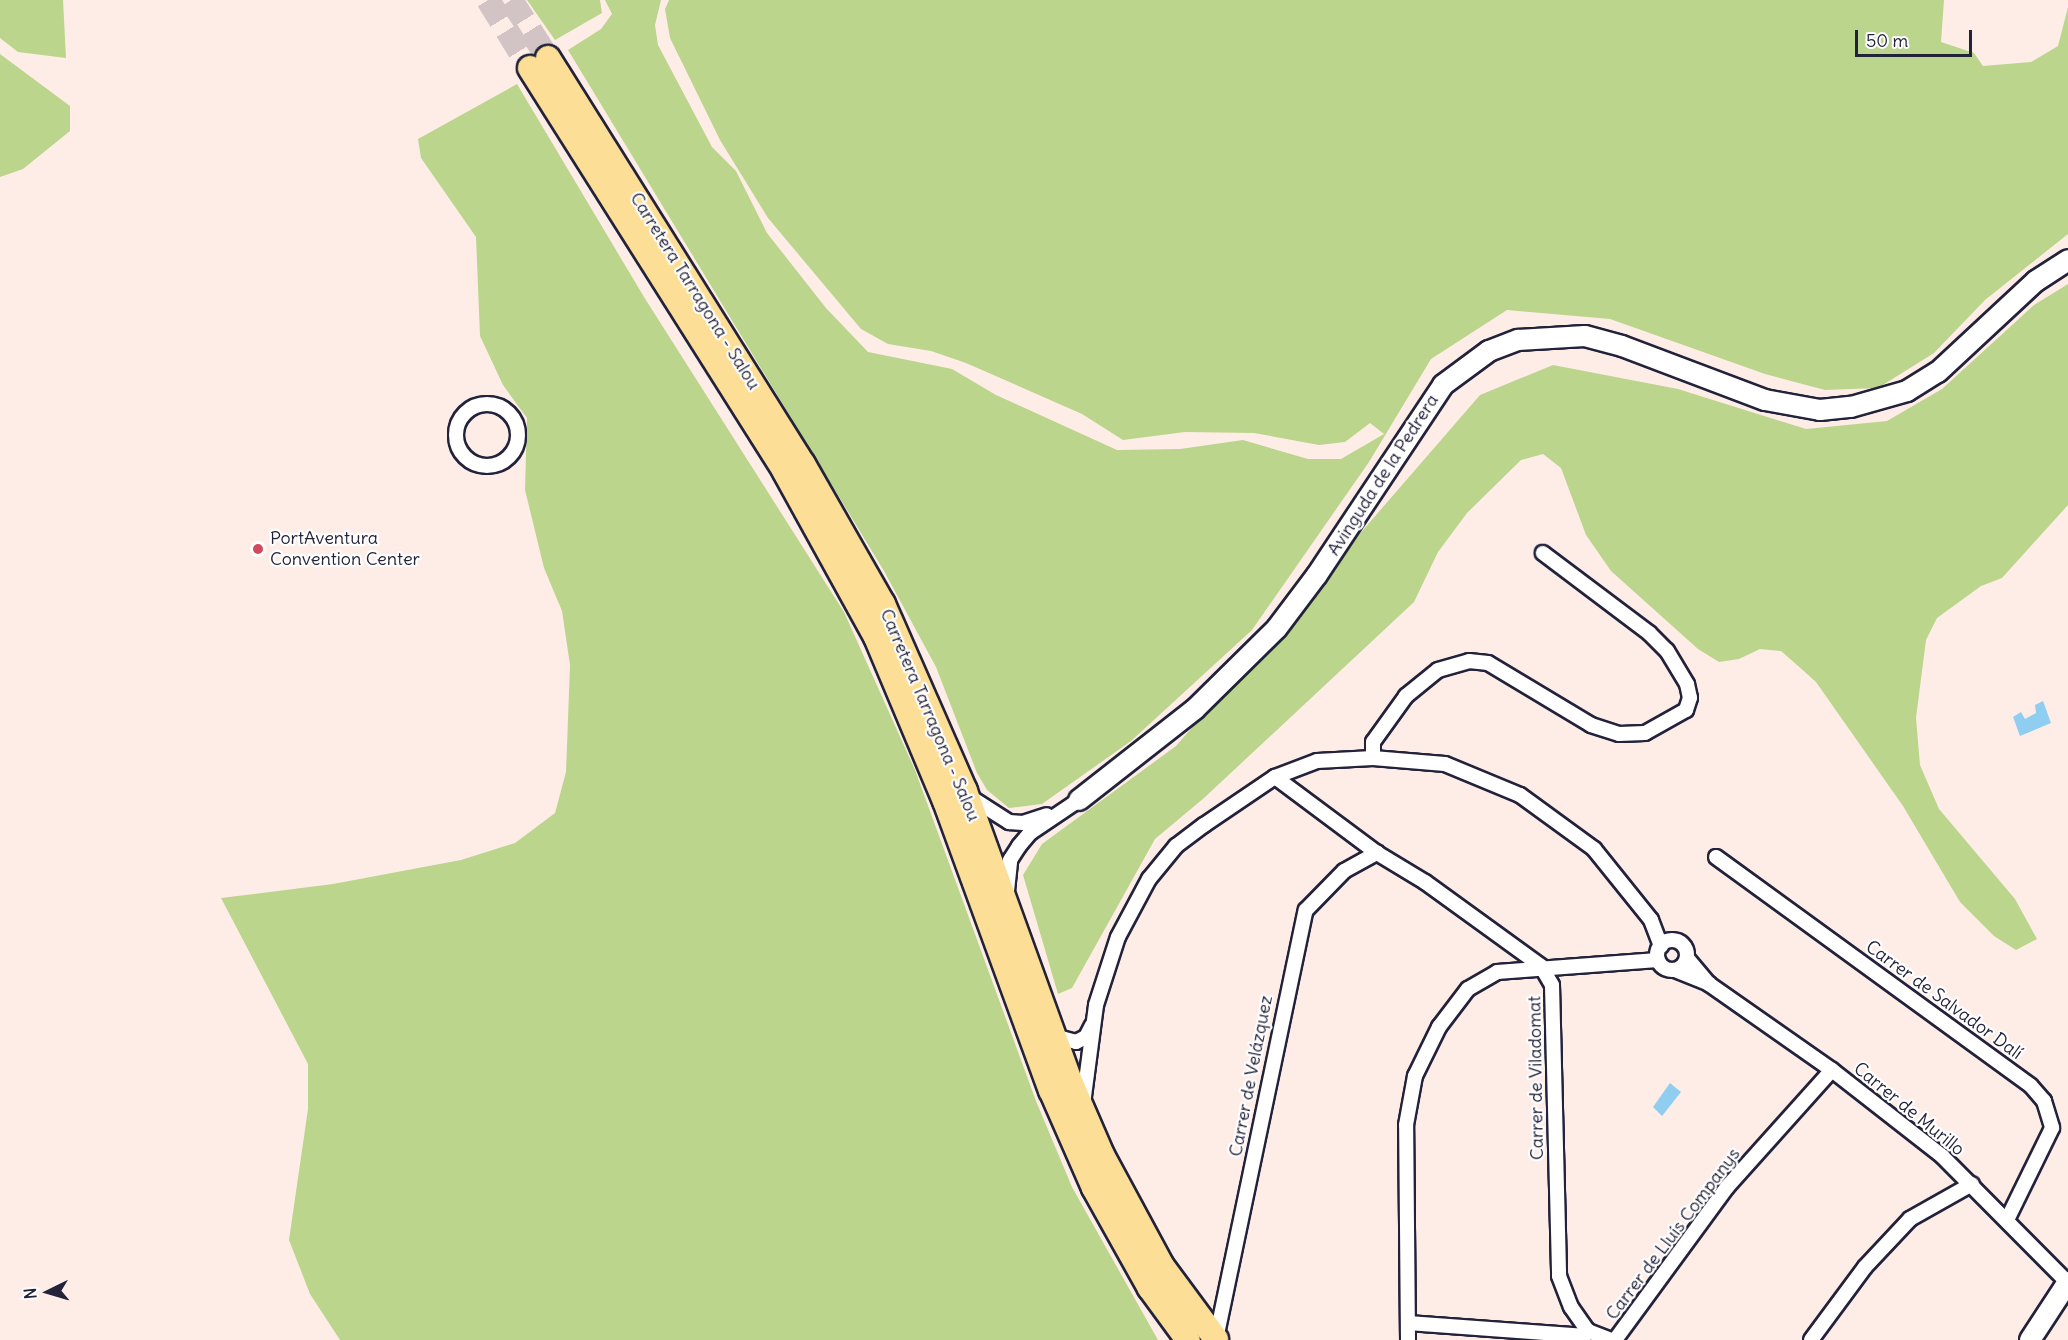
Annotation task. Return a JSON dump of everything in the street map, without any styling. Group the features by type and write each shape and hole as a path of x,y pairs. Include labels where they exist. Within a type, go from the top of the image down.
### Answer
{"highway":[{"name":"Carretera Tarragona - Salou","path":"1188,1340 1122,1243 1051,1090 945,801 876,637 785,472 539,63 808,473 883,604 965,790 1082,1112 1127,1206 1162,1266 1216,1339"},
{"path":"1122,1243 1142,1293 1174,1340"}],"street":[{"name":"Avinguda de la Pedrera","path":"1007,905 1010,860 1030,833 1079,800 1195,709 1277,628 1317,575 1443,386 1489,351 1518,340 1585,336 1622,346 1765,400 1820,410 1851,407 1907,392 1938,372 2036,281 2068,260"},
{"path":"477,406 500,407 514,421 515,446 502,462 489,466 475,464 458,447 458,424 477,406"},
{"path":"1373,758 1373,742 1406,696 1438,670 1469,661 1488,663 1590,725 1619,734 1645,733 1686,710 1690,698 1687,684 1667,651 1649,633 1543,553"},
{"path":"1054,1036 1076,1042 1086,1037 1118,937 1149,879 1176,846 1275,777 1317,761 1373,758 1445,764 1520,795 1594,849 1651,920 1661,946 1658,960"},
{"path":"1275,777 1377,853 1425,882 1541,966"},
{"name":"Avinguda de la Pedrera","path":"965,790 987,812 1009,822 1035,820 1079,800"},
{"name":"Carrer de Velázquez","path":"1216,1339 1306,909 1344,871 1377,853"},
{"name":"Carrer de Salvador Dalí","path":"1716,856 2031,1086 2044,1101 2052,1128 2008,1218"},
{"path":"1651,920 1659,923 1674,940 1686,949 1687,958 1675,970 1666,969 1658,960"},
{"path":"1661,946 1674,940"},
{"name":"Carrer de Murillo","path":"1687,958 1709,984"},
{"path":"1408,1340 1406,1125 1415,1076 1439,1028 1468,989 1497,972 1541,966 1658,960"},
{"name":"Carrer de Viladomat","path":"1541,966 1552,985 1559,1276 1584,1336"},
{"name":"Carrer de Murillo","path":"1675,970 1709,984 1832,1070 1972,1184 2008,1218 2068,1283"},
{"path":"1082,1112 1092,1023"},
{"name":"Carrer de Lluís Companys","path":"1613,1340 1727,1187 1832,1070"},
{"path":"1811,1340 1865,1267 1910,1219 1972,1184"},
{"path":"2030,1340 2068,1283"},
{"path":"1408,1323 1613,1340"}],"green space":[{"path":"0,0 63,0 66,58 18,52 0,38"},
{"path":"527,0 600,0 602,13 555,40"},
{"path":"605,0 661,0 655,25 658,45 712,147 736,171 767,233 826,308 868,352 952,369 996,395 1117,450 1180,449 1243,440 1308,459 1341,459 1384,434 1370,423 1345,442 1319,445 1254,433 1185,432 1123,440 1082,414 966,363 931,351 888,344 861,329 768,218 720,140 670,38 665,9 669,0 1944,0 1941,42 1974,53 1983,66 2031,62 2058,46 2068,7 2068,234 1985,300 1934,353 1878,388 1825,390 1765,374 1610,319 1507,310 1431,359 1369,462 1252,630 1131,741 1042,804 1009,808 987,790 977,773 936,667 884,571 568,50 601,29 612,14"},
{"path":"0,54 70,106 70,131 23,169 0,177"},
{"path":"517,84 644,297 844,612 915,770 1036,1101 1072,1187 1158,1340 340,1340 310,1294 289,1240 308,1109 308,1064 221,898 333,884 461,860 515,843 555,813 566,772 570,665 562,611 544,568 525,490 527,418 503,385 480,336 476,237 421,158 418,139"},
{"path":"2068,284 2068,505 2002,578 1981,586 1937,618 1926,640 1916,718 1920,765 1939,809 2015,899 2037,939 2016,950 1994,936 1960,902 1903,806 1816,682 1781,651 1760,649 1739,659 1719,662 1698,649 1611,571 1586,535 1561,468 1543,454 1521,460 1467,513 1438,552 1414,602 1204,798 1155,839 1072,988 1058,994 1023,875 1042,844 1176,746 1480,395 1553,365 1678,389 1806,429 1887,421 1942,389 2034,305"}],"water":[{"path":"2043,701 2051,723 2020,736 2013,717 2021,712 2025,719 2036,713 2035,705"},
{"path":"1670,1083 1681,1092 1662,1116 1653,1107"}],"tunnel":[{"path":"488,0 530,68"},
{"path":"511,0 548,58"}],"place":[{"name":"PortAventura Convention Center","path":"258,549"}]}
